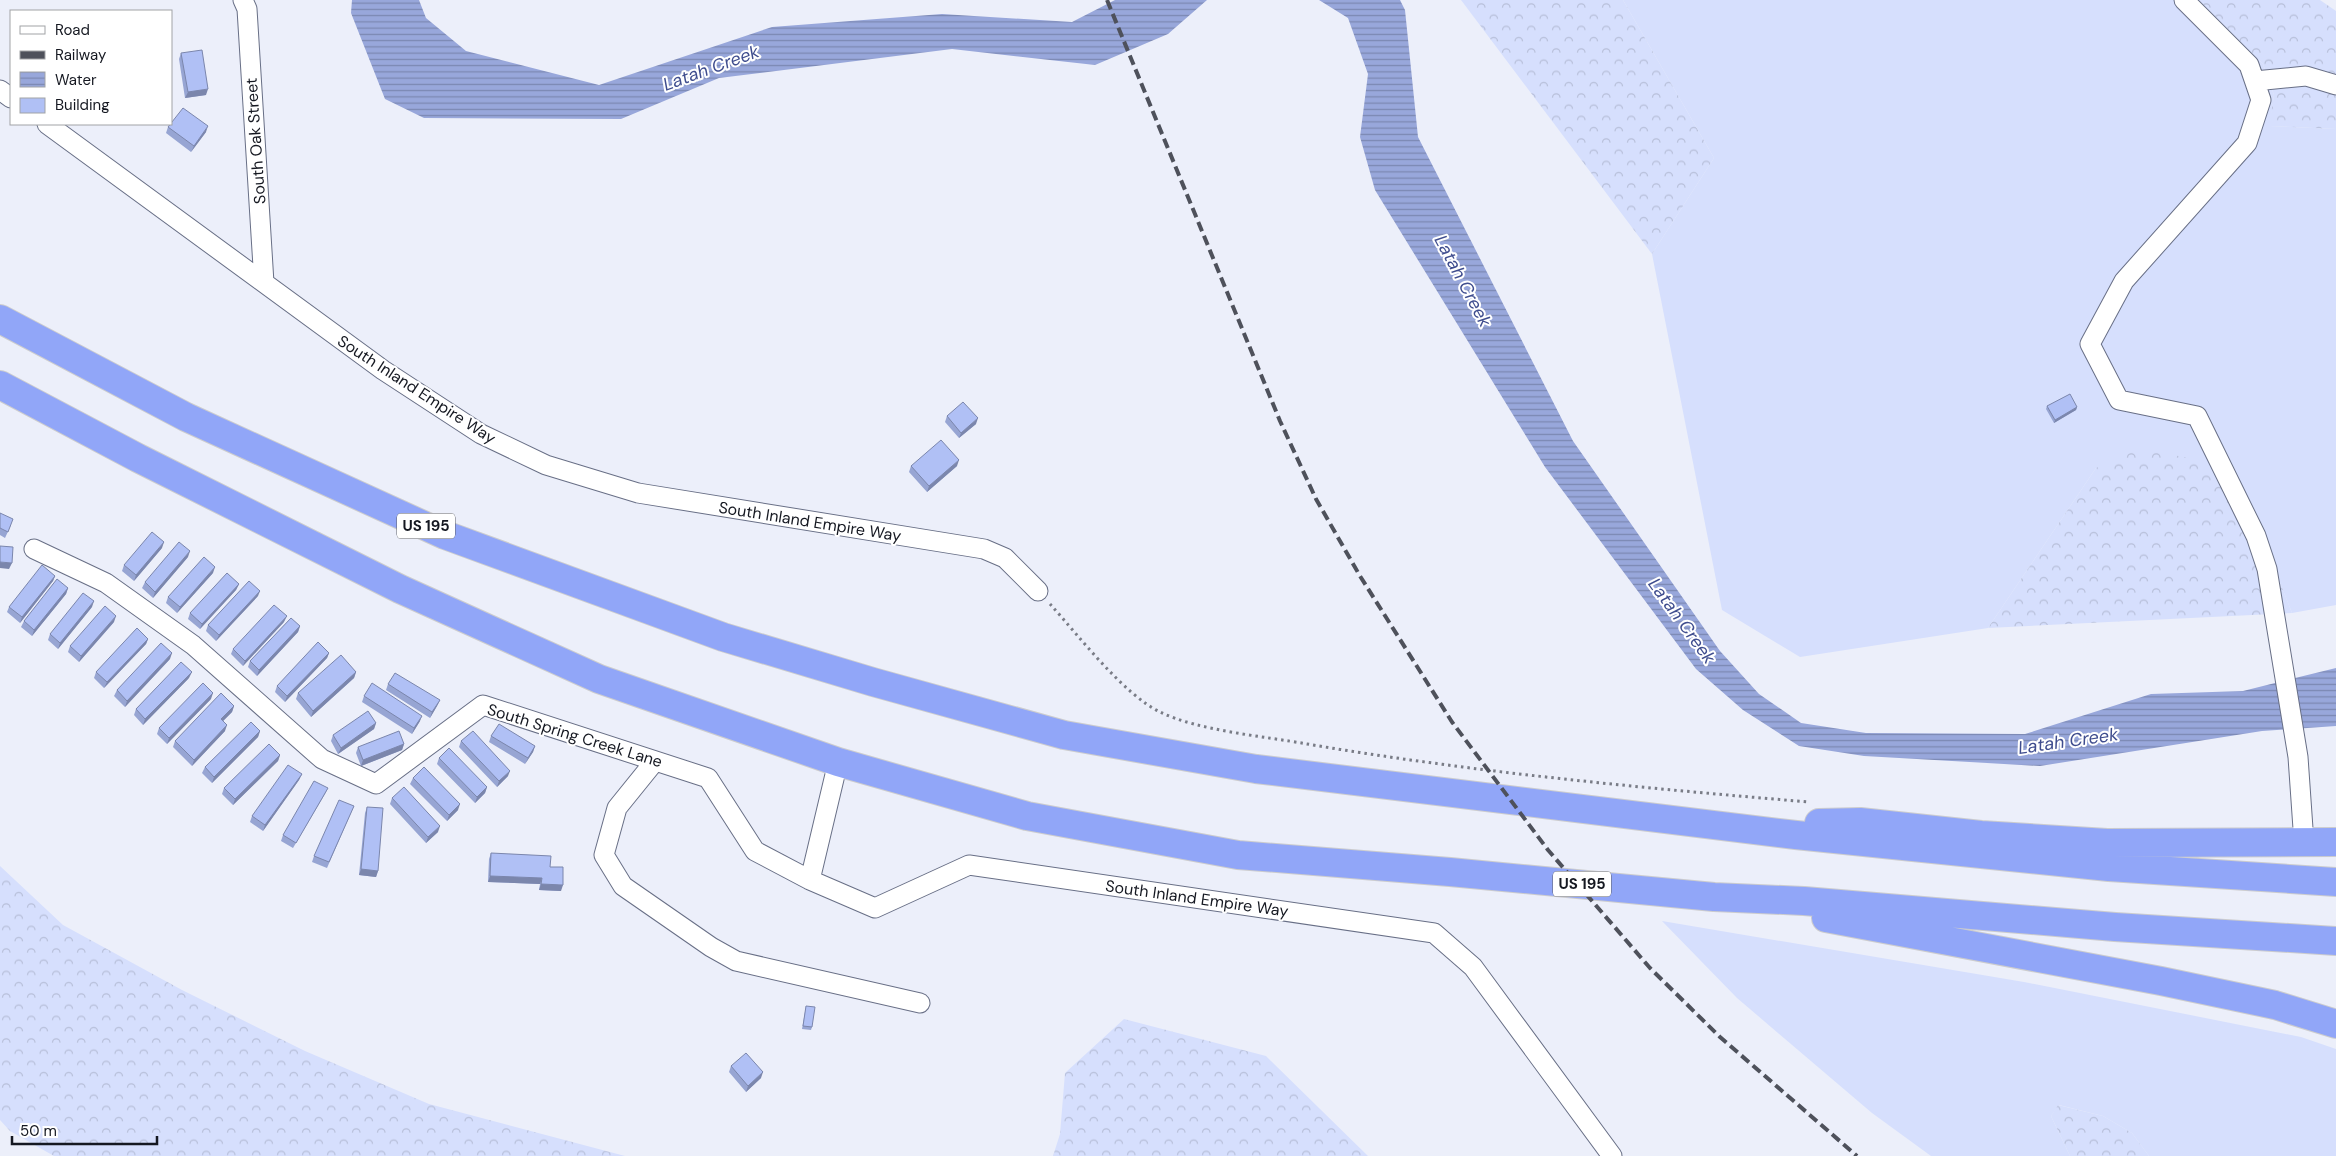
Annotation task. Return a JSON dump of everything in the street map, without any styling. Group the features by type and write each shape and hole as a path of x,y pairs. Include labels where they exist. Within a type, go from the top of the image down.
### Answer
{"highway":[{"name":"US 195","path":"0,319 186,417 445,534 723,637 873,682 1064,735 1256,769 1729,826 2109,867 2336,882"},
{"name":"US 195","path":"0,385 138,458 400,588 599,679 838,762 1027,816 1238,856 1450,872 1714,897 1804,901 2115,927 2336,941"},
{"path":"1729,826 1860,822 1981,834 2107,843 2336,842"},
{"path":"1714,897 2161,981 2275,1005 2330,1021"}],"street":[{"name":"South Oak Street","path":"244,0 247,9 264,283"},
{"path":"2184,0 2249,65 2261,100 2247,143 2124,281 2090,344 2119,400 2197,416 2256,536 2267,569 2278,625 2298,757 2304,843"},
{"path":"2255,81 2306,76 2336,85"},
{"name":"South Inland Empire Way","path":"48,125 383,370 473,429 546,465 638,493 984,549 1005,558 1038,591"},
{"name":"South Spring Creek Lane","path":"34,548 106,583 193,645 322,759 376,784 483,705 708,778 755,851 810,880"},
{"path":"655,760 617,808 604,855 623,886 711,948 736,961 920,1003"},
{"path":"810,880 838,762"},
{"name":"South Inland Empire Way","path":"810,880 875,908 969,865 1434,933 1473,967 1612,1156"}],"path":[{"path":"1038,591 1138,698 1159,712 1195,724 1352,752 1468,767 1813,802"}],"green space":[{"path":"1461,0 1623,0 1714,158 1652,254"},
{"path":"1623,0 2199,0 2263,64 2274,95 2270,126 2336,129 2336,605 2292,613 2234,466 2096,468 1988,628 1800,657 1722,610 1652,254 1714,158"},
{"path":"2199,0 2320,0 2336,11 2336,129 2269,126 2274,95 2263,64"},
{"path":"2139,449 2235,466 2292,613 1988,628 2096,468"},
{"path":"0,866 63,925 182,990 305,1051 429,1104 625,1156 54,1156 10,1131 0,1120"},
{"path":"1662,921 2024,982 2301,1037 2336,1049 2336,1156 2149,1156 2132,1133 2103,1116 2059,1105 2051,1116 2070,1156 1931,1156 1872,1113 1737,998"},
{"path":"1124,1019 1266,1056 1368,1156 1053,1156 1060,1134 1065,1073"},
{"path":"2058,1105 2103,1116 2132,1133 2149,1156 2070,1156 2051,1116"}],"water":[{"name":"Latah Creek","path":"352,0 419,0 426,18 466,51 599,85 772,27 942,14 1072,22 1115,0 1207,0 1168,34 1095,65 952,49 719,78 621,119 424,118 385,99 351,13"},
{"name":"Latah Creek","path":"1319,0 1400,0 1405,10 1418,137 1573,441 1720,651 1759,694 1801,723 1866,733 2025,734 2151,694 2243,691 2336,668 2336,726 2262,731 2040,766 1864,756 1799,746 1743,710 1696,669 1545,467 1375,190 1360,137 1368,74 1348,18"}],"building":[{"path":"202,50 208,89 188,92 181,53"},
{"path":"183,108 208,126 194,146 168,127 172,125 172,122"},
{"path":"2070,394 2077,407 2055,420 2047,406"},
{"path":"963,402 978,418 961,433 947,416"},
{"path":"941,440 959,460 929,486 911,466"},
{"path":"0,513 13,519 8,532 0,528"},
{"path":"152,532 164,542 136,575 124,565"},
{"path":"179,542 190,551 155,592 145,582"},
{"path":"0,546 13,547 12,563 0,562"},
{"path":"204,557 215,567 180,607 168,597"},
{"path":"42,565 55,576 22,617 9,607"},
{"path":"227,573 239,584 202,624 190,613"},
{"path":"57,579 68,588 34,630 24,621"},
{"path":"249,581 260,591 219,635 208,625"},
{"path":"83,593 94,601 60,643 50,634"},
{"path":"274,605 287,616 245,661 233,649"},
{"path":"105,606 116,616 81,656 70,646"},
{"path":"291,618 300,626 259,670 250,661"},
{"path":"137,628 148,639 107,682 96,672"},
{"path":"318,642 329,653 287,696 277,686"},
{"path":"161,643 172,653 127,701 117,690"},
{"path":"341,655 356,672 313,711 298,693"},
{"path":"181,662 192,672 145,719 136,709"},
{"path":"395,673 440,700 432,712 388,684"},
{"path":"203,683 213,693 169,738 159,728"},
{"path":"372,683 422,716 414,728 364,696"},
{"path":"221,693 234,706 221,719 227,725 194,760 175,741"},
{"path":"368,711 376,723 341,748 333,735"},
{"path":"251,722 260,731 214,777 205,767"},
{"path":"499,724 535,746 528,758 491,736"},
{"path":"399,731 404,744 363,760 358,747"},
{"path":"473,731 510,771 499,781 461,741"},
{"path":"269,744 280,755 235,799 224,788"},
{"path":"449,748 487,787 477,797 439,758"},
{"path":"288,765 302,774 265,825 252,816"},
{"path":"424,767 460,804 449,815 413,778"},
{"path":"314,781 328,788 296,843 283,835"},
{"path":"404,787 440,826 428,837 392,798"},
{"path":"339,800 354,806 329,862 314,856"},
{"path":"367,807 383,808 378,871 361,869"},
{"path":"491,853 551,856 550,867 563,867 563,885 541,884 542,878 490,876"},
{"path":"806,1006 815,1007 812,1027 803,1026"},
{"path":"746,1053 763,1072 748,1086 731,1066"}],"railway":[{"path":"1107,0 1280,421 1316,499 1360,576 1452,722 1548,850 1650,968 1720,1037 1857,1156"}]}
